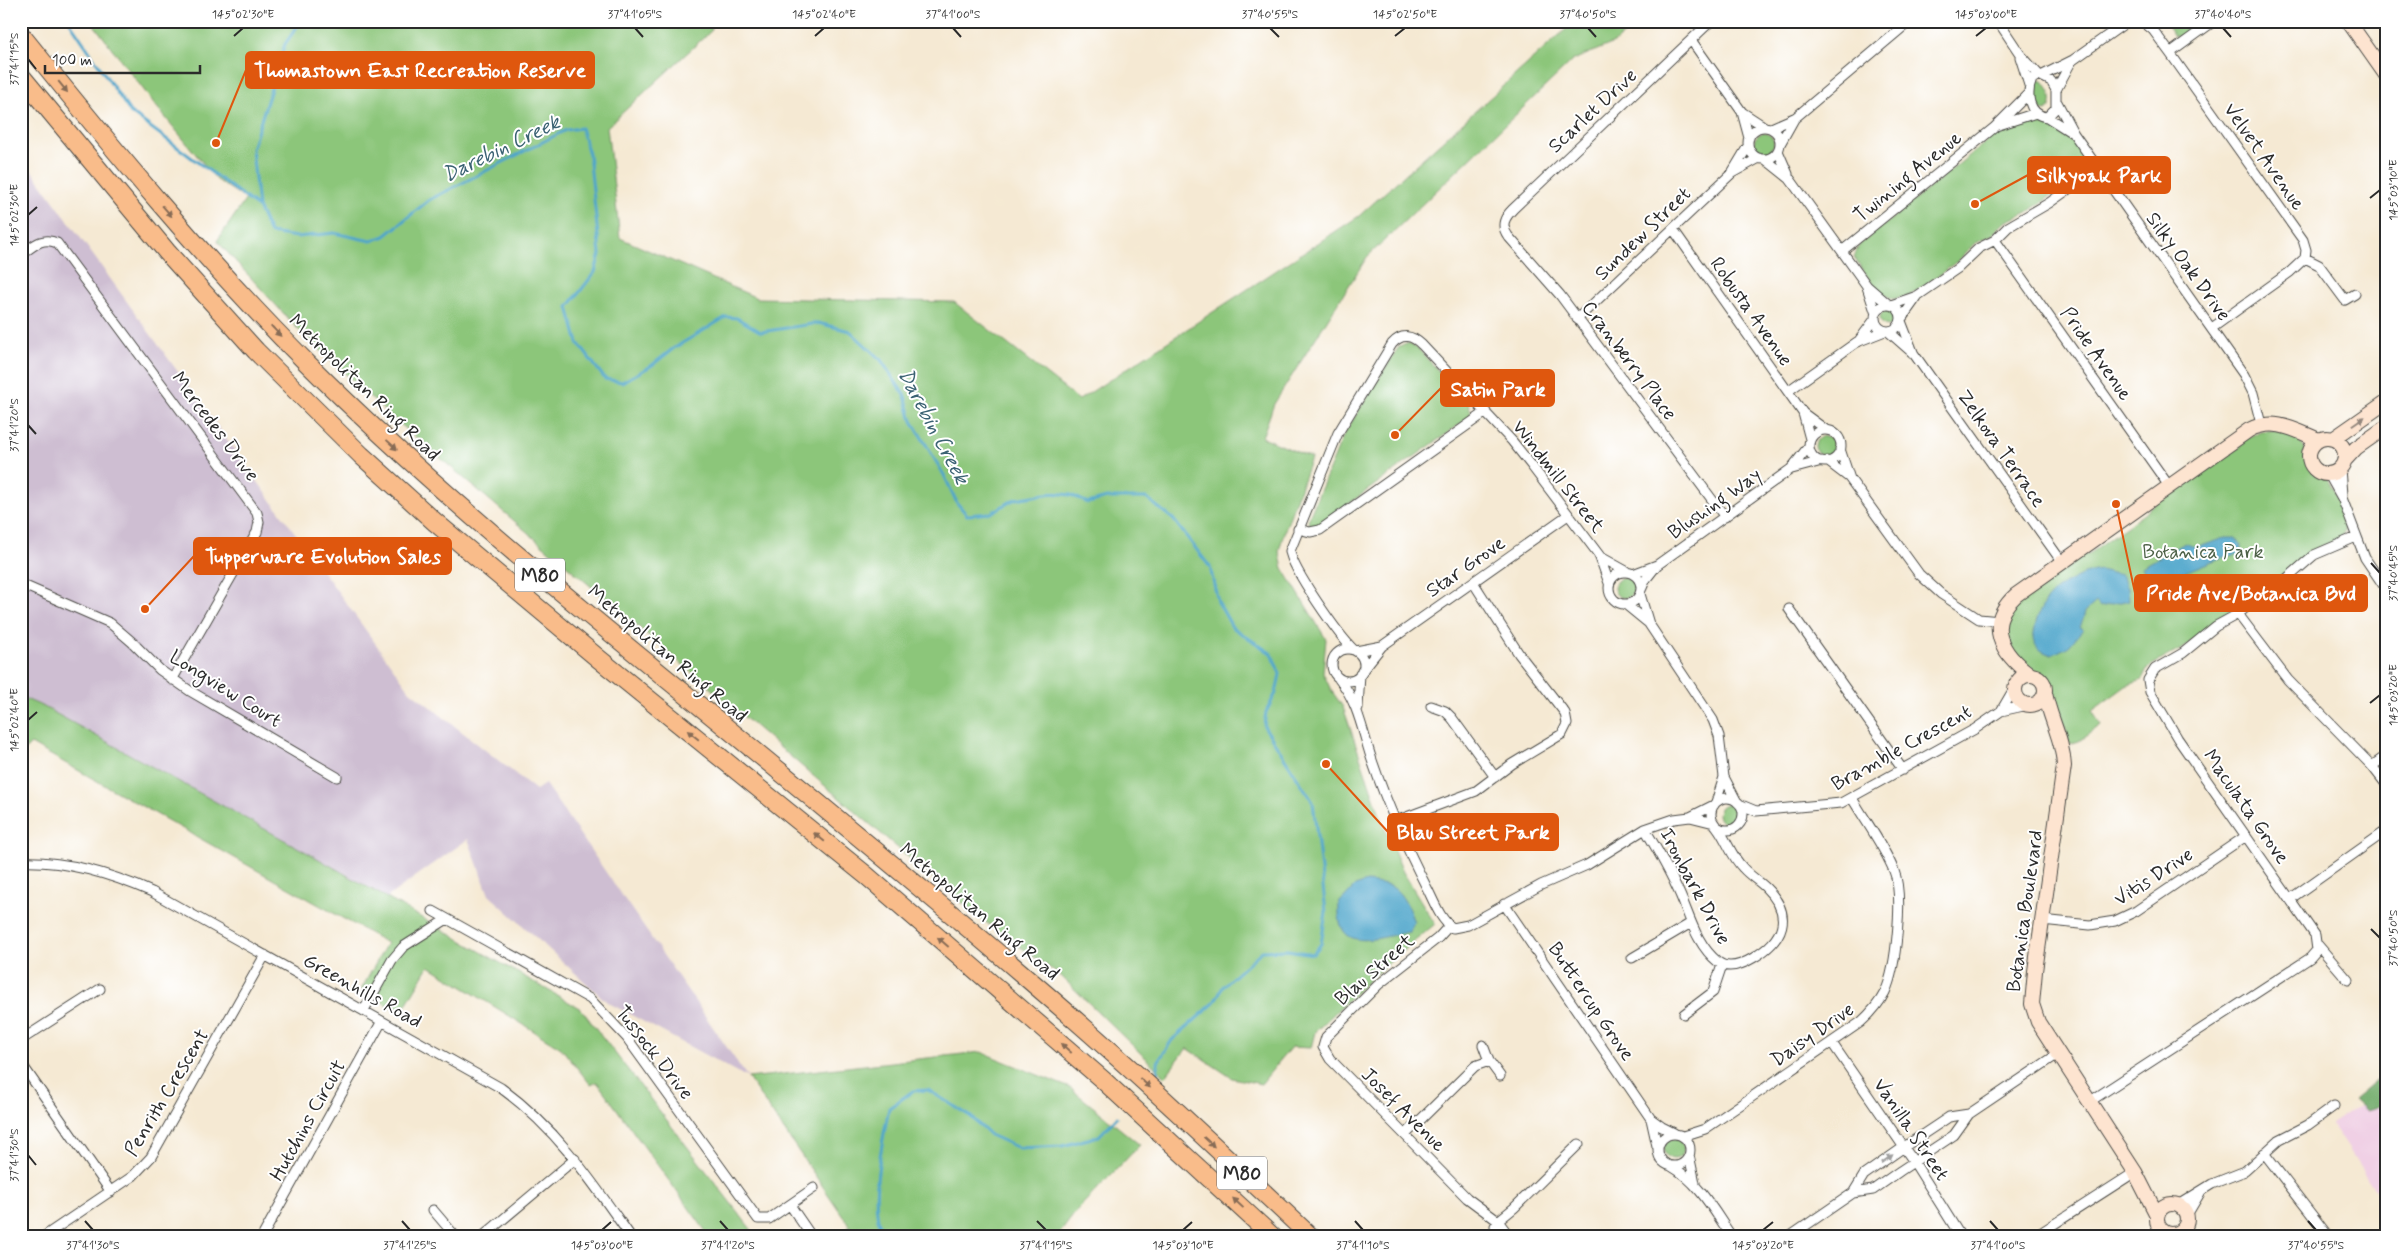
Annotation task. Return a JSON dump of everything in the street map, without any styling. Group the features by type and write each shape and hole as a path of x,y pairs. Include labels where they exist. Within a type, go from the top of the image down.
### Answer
{"highway":[{"name":"Metropolitan Ring Road","path":"21,35 106,140 203,254 306,362 385,438 489,532 982,940 1116,1056 1311,1237"},
{"name":"M80","path":"21,76 88,160 256,351 369,462 434,522 584,647 867,876 1103,1080 1273,1237"}],"street":[{"name":"Scarlet Drive","path":"1504,227 1506,218 1513,209 1711,21"},
{"path":"1749,142 1755,130 1768,128 1796,116 1910,21"},
{"path":"1998,21 2020,54 2041,75 2051,81 2056,90 2057,102 2054,112 2047,117 2036,113 2030,104 2029,89 2020,54"},
{"path":"2029,89 2032,80 2073,60 2128,21"},
{"name":"Velvet Avenue","path":"2142,21 2153,30 2170,52 2303,240 2306,250 2305,258"},
{"path":"2170,52 2214,21"},
{"path":"2348,21 2386,75"},
{"path":"1692,40 1742,112 1752,153 1762,158 1790,179"},
{"path":"2056,90 2073,60"},
{"name":"Twining Avenue","path":"1842,252 1995,127 2029,89"},
{"name":"Silky Oak Drive","path":"2057,102 2074,134 2244,374 2253,394 2261,424"},
{"path":"1742,112 1778,135 1779,147 1790,179 1866,286 1899,310 1901,320"},
{"name":"Twining Avenue","path":"1995,127 2036,113"},
{"path":"1762,158 1775,155 1796,116"},
{"name":"Silky Oak Drive","path":"2047,117 2074,134"},
{"name":"Sundew Street","path":"1732,173 1749,142"},
{"name":"Sundew Street","path":"1577,319 1732,173 1762,158"},
{"path":"1857,342 1881,308 1917,296 1958,268 1979,248 1995,240 2008,227 2049,203 2098,168"},
{"name":"Cranberry Place","path":"1504,227 1508,236 1545,277 1725,517"},
{"name":"Robusta Avenue","path":"1673,229 1803,413 1826,430"},
{"name":"Mercedes Drive","path":"21,255 44,240 50,239 57,243 257,513 259,522 257,532 172,680"},
{"name":"Pride Avenue","path":"1995,240 2169,486"},
{"path":"2212,328 2290,272 2305,258 2319,266 2345,300 2355,294"},
{"path":"1866,286 1878,327 1887,331"},
{"path":"1788,391 1857,342 1897,328 1917,296"},
{"name":"Zelkova Terrace","path":"1901,320 1914,354"},
{"name":"Zelkova Terrace","path":"1887,331 1914,354 2062,562"},
{"name":"Windmill Street","path":"1298,529 1331,448 1346,419 1392,344 1398,338 1407,336 1415,338 1512,441 1598,555 1609,583"},
{"path":"2310,451 2386,402"},
{"path":"1358,713 1362,658 1335,629 1292,562 1290,551 1298,529 1310,532 1320,530 1486,412"},
{"name":"Robusta Avenue","path":"1803,413 1809,442"},
{"path":"2030,705 2041,701 2045,693 2042,681 2013,662 2002,645 2000,621 2006,605 2062,562 2169,486 2248,430 2261,424 2278,424 2342,445 2345,455 2337,468 2342,498 2365,558 2382,578 2386,589"},
{"path":"2337,468 2356,448 2386,427"},
{"path":"2294,430 2310,451 2311,462 2314,466 2337,468"},
{"path":"1850,479 1825,461 1811,454 1809,442 1817,432 1831,431 1839,439 1840,449 1850,479 1919,574 1941,594 1980,619 2000,621"},
{"name":"Blushing Way","path":"1792,469 1809,442"},
{"path":"1825,461 1835,457 1840,449"},
{"name":"Blushing Way","path":"1640,593 1646,579 1657,565 1792,469 1825,461"},
{"name":"Star Grove","path":"1361,673 1382,646 1568,515"},
{"path":"2356,537 2314,555 2284,581 2265,592 2238,614 2288,680 2372,766 2386,784"},
{"name":"Windmill Street","path":"1598,555 1630,573"},
{"name":"Blushing Way","path":"1630,573 1657,565"},
{"path":"1649,624 1640,593 1640,581 1630,573 1618,573 1609,583 1612,598 1625,604 1649,624 1713,720 1719,736 1724,777 1743,814 1738,825 1732,851"},
{"path":"1396,821 1476,791 1520,758 1562,734 1568,724 1567,718 1549,689 1519,654 1473,582"},
{"name":"Longview Court","path":"21,584 110,623 172,680 337,777"},
{"path":"1625,604 1634,602 1640,593"},
{"path":"1789,609 1903,770"},
{"name":"Maculata Grove","path":"2238,614 2216,626 2183,653 2152,671 2148,686 2178,739 2315,934 2318,945 2348,980"},
{"path":"1335,629 1336,654"},
{"name":"Star Grove","path":"1355,651 1382,646"},
{"path":"1355,651 1344,649 1336,654 1333,659 1333,670 1348,689 1358,713 1372,762 1396,821 1421,877 1449,926 1462,927 1541,885 1587,866 1645,829 1674,819 1690,817 1729,798 1738,803"},
{"path":"2013,662 2020,700 2052,718"},
{"path":"1339,678 1353,680 1361,673"},
{"path":"2016,684 2023,676 2031,675"},
{"name":"Bramble Crescent","path":"2001,711 2016,684"},
{"name":"Botanica Boulevard","path":"2045,693 2052,718 2062,742 2064,766 2033,981 2032,1004 2038,1022 2058,1054 2135,1172 2167,1217"},
{"name":"Bramble Crescent","path":"1738,803 1756,810 1830,805 1852,798 1974,729 2001,711 2030,705"},
{"path":"1431,706 1445,711 1452,718 1495,777"},
{"path":"2372,766 2386,756"},
{"path":"1715,825 1711,814 1724,777"},
{"name":"Daisy Drive","path":"1678,1135 1705,1129 1832,1043 1871,1013 1886,990 1900,909 1900,893 1894,872 1852,798"},
{"path":"1690,817 1727,830 1738,825 1756,810"},
{"name":"Ironbark Drive","path":"1645,829 1677,888 1691,923 1712,956 1722,964 1732,966 1752,959 1775,940 1782,926 1782,912 1774,897 1743,869 1715,825"},
{"path":"2290,899 2386,831"},
{"name":"Vitis Drive","path":"2042,920 2090,925 2115,921 2136,910 2246,836"},
{"name":"Greenhills Road","path":"21,862 68,865 123,879 152,892 501,1088 538,1118 575,1159 631,1237"},
{"name":"Buttercup Grove","path":"1504,904 1651,1119 1662,1128 1678,1135"},
{"name":"Tussock Drive","path":"433,911 590,999 627,1038 758,1219 764,1221 769,1219 814,1188"},
{"path":"364,1010 392,960 403,948 447,919"},
{"path":"1632,958 1691,923"},
{"name":"Blau Street","path":"1324,1041 1332,1029 1378,985 1438,938 1449,926"},
{"path":"2089,1102 2310,958 2318,945"},
{"name":"Penrith Crescent","path":"43,1237 112,1192 133,1176 152,1157 265,955"},
{"path":"1684,1014 1713,992 1722,964"},
{"path":"21,1040 100,989"},
{"name":"Hutchins Circuit","path":"262,1237 382,1021"},
{"name":"Josef Avenue","path":"1324,1041 1324,1053 1467,1198 1483,1218 1498,1224 1510,1237"},
{"name":"Vanilla Street","path":"1832,1043 1914,1162 1961,1237"},
{"path":"1483,1045 1489,1061 1500,1076"},
{"path":"1853,1193 1874,1190 1954,1135 1969,1114 2058,1054"},
{"path":"1405,1135 1475,1066 1489,1061"},
{"path":"21,1063 112,1192"},
{"path":"2167,1217 2219,1180 2245,1170 2279,1140 2308,1125 2334,1106"},
{"path":"1789,1237 1853,1193 1864,1175 1904,1147 1945,1119 1969,1114"},
{"name":"Buttercup Grove","path":"1651,1119 1657,1146"},
{"name":"Daisy Drive","path":"1690,1152 1705,1129"},
{"path":"1696,1186 1690,1166 1690,1152 1678,1135 1664,1137 1657,1146 1657,1152 1662,1161 1682,1173 1696,1186 1732,1237"},
{"path":"1498,1224 1579,1144"},
{"path":"1671,1166 1684,1163 1690,1152"},
{"path":"2264,1153 2329,1237"},
{"path":"482,1237 575,1159"},
{"path":"2034,1237 2135,1172"},
{"path":"790,1205 812,1237"},
{"path":"433,1210 456,1237"},
{"path":"2167,1217 2186,1227 2175,1235 2167,1234 2167,1217"},
{"name":"Josef Avenue","path":"1498,1224 1502,1237"}],"shaded area":[{"path":"21,156 410,691 536,790 545,784 748,1078 607,1002 489,895 468,839 386,898 44,707 21,697"},
{"path":"2386,1088 2386,1206 2331,1124"}],"green space":[{"path":"91,21 708,21 712,30 607,127 620,238 757,298 954,302 1079,400 1359,216 1575,21 1640,21 1614,43 1573,60 1367,257 1274,404 1262,437 1311,458 1279,551 1283,568 1326,639 1323,673 1331,690 1343,707 1382,821 1403,872 1435,924 1371,978 1315,1032 1311,1048 1291,1047 1261,1084 1232,1078 1187,1048 1165,1077 1061,976 980,918 384,410 296,327 217,241 246,199 217,180 156,106"},
{"path":"2164,21 2203,21 2181,37 2174,36"},
{"path":"2038,80 2043,81 2051,96 2051,104 2046,111 2040,110 2034,99 2034,87"},
{"path":"2031,119 2057,128 2069,138 2085,160 2083,173 2030,211 2005,222 1991,236 1975,243 1956,263 1909,296 1893,299 1878,292 1854,257 1859,245 2002,129"},
{"path":"1764,133 1771,136 1774,143 1771,150 1764,153 1757,150 1754,143 1757,136"},
{"path":"1888,310 1896,318 1888,326 1880,318"},
{"path":"1408,343 1418,349 1468,402 1471,412 1470,417 1316,527 1310,527 1308,520 1344,434 1398,348"},
{"name":"Botanica Park","path":"2277,430 2293,436 2299,441 2305,449 2311,467 2327,479 2333,489 2345,524 2344,532 2340,538 2306,554 2288,572 2253,595 2236,611 2213,623 2185,647 2152,665 2142,680 2126,686 2092,711 2101,725 2079,741 2069,744 2066,729 2052,706 2048,683 2044,677 2033,670 2009,647 2005,629 2009,613 2023,597 2026,598 2041,587 2042,583 2084,554 2087,555 2148,511 2150,507 2195,476 2197,477 2243,444 2244,440 2260,431"},
{"path":"1825,436 1832,439 1835,446 1832,453 1825,456 1818,453 1815,446 1818,439"},
{"path":"1624,578 1631,581 1634,588 1631,595 1624,598 1617,595 1614,588 1617,581"},
{"path":"21,697 44,707 317,858 581,1009 757,1237 710,1237 597,1082 591,1085 561,1048 429,966 401,1013 361,990 387,943 31,744 21,753"},
{"path":"1728,804 1735,807 1738,814 1735,821 1728,824 1721,821 1718,814 1721,807"},
{"path":"981,1052 1070,1088 1140,1145 1078,1209 1057,1237 835,1237 850,1226 748,1078"},
{"path":"2379,1078 2386,1078 2386,1097 2376,1107 2366,1110 2354,1099"},
{"path":"1674,1139 1681,1142 1684,1149 1681,1156 1674,1159 1667,1156 1664,1149 1667,1142"}],"water":[{"path":"2225,538 2237,538 2242,546 2240,554 2217,559 2183,573 2160,578 2148,578 2142,567 2185,543 2200,546"},
{"path":"2100,570 2121,575 2128,588 2129,600 2100,607 2096,602 2085,612 2080,628 2083,629 2069,646 2052,655 2040,649 2035,644 2033,638 2038,617 2044,603 2065,584 2083,575"},
{"path":"1367,882 1392,887 1400,893 1414,922 1409,932 1360,940 1351,937 1344,931 1340,920 1339,903 1355,886"}],"waterway":[{"path":"69,21 130,112 258,207"},
{"name":"Darebin Creek","path":"301,21 285,44 252,149 258,207 270,233 297,237 334,233 371,241 385,236 429,200 566,130 581,128 589,154 600,254 595,272 568,307 578,343 605,379 622,382 651,366 674,348 726,317 737,318 761,332 818,323 850,331 881,360 905,396 912,421 944,475 957,503 967,515 991,513 1015,499 1052,493 1071,495 1088,503 1107,498 1146,498 1173,519 1210,567 1218,602 1232,627 1272,654 1280,674 1276,693 1266,712 1264,726 1313,802 1326,912 1321,944 1313,954 1287,950 1262,951 1224,985 1213,1004 1172,1040 1158,1062 1157,1073"},
{"name":"Darebin Creek","path":"885,1237 879,1226 876,1193 883,1138 889,1108 913,1091 928,1090 970,1116 990,1135 1019,1148 1062,1146 1099,1136 1117,1117"}],"place":[{"name":"Thomastown East Recreation Reserve","path":"216,143"},
{"name":"Silkyoak Park","path":"1975,204"},
{"name":"Satin Park","path":"1395,435"},
{"name":"Pride Ave/Botanica Bvd","path":"2116,504"},
{"name":"Tupperware Evolution Sales","path":"145,609"},
{"name":"Blau Street Park","path":"1326,764"}]}
